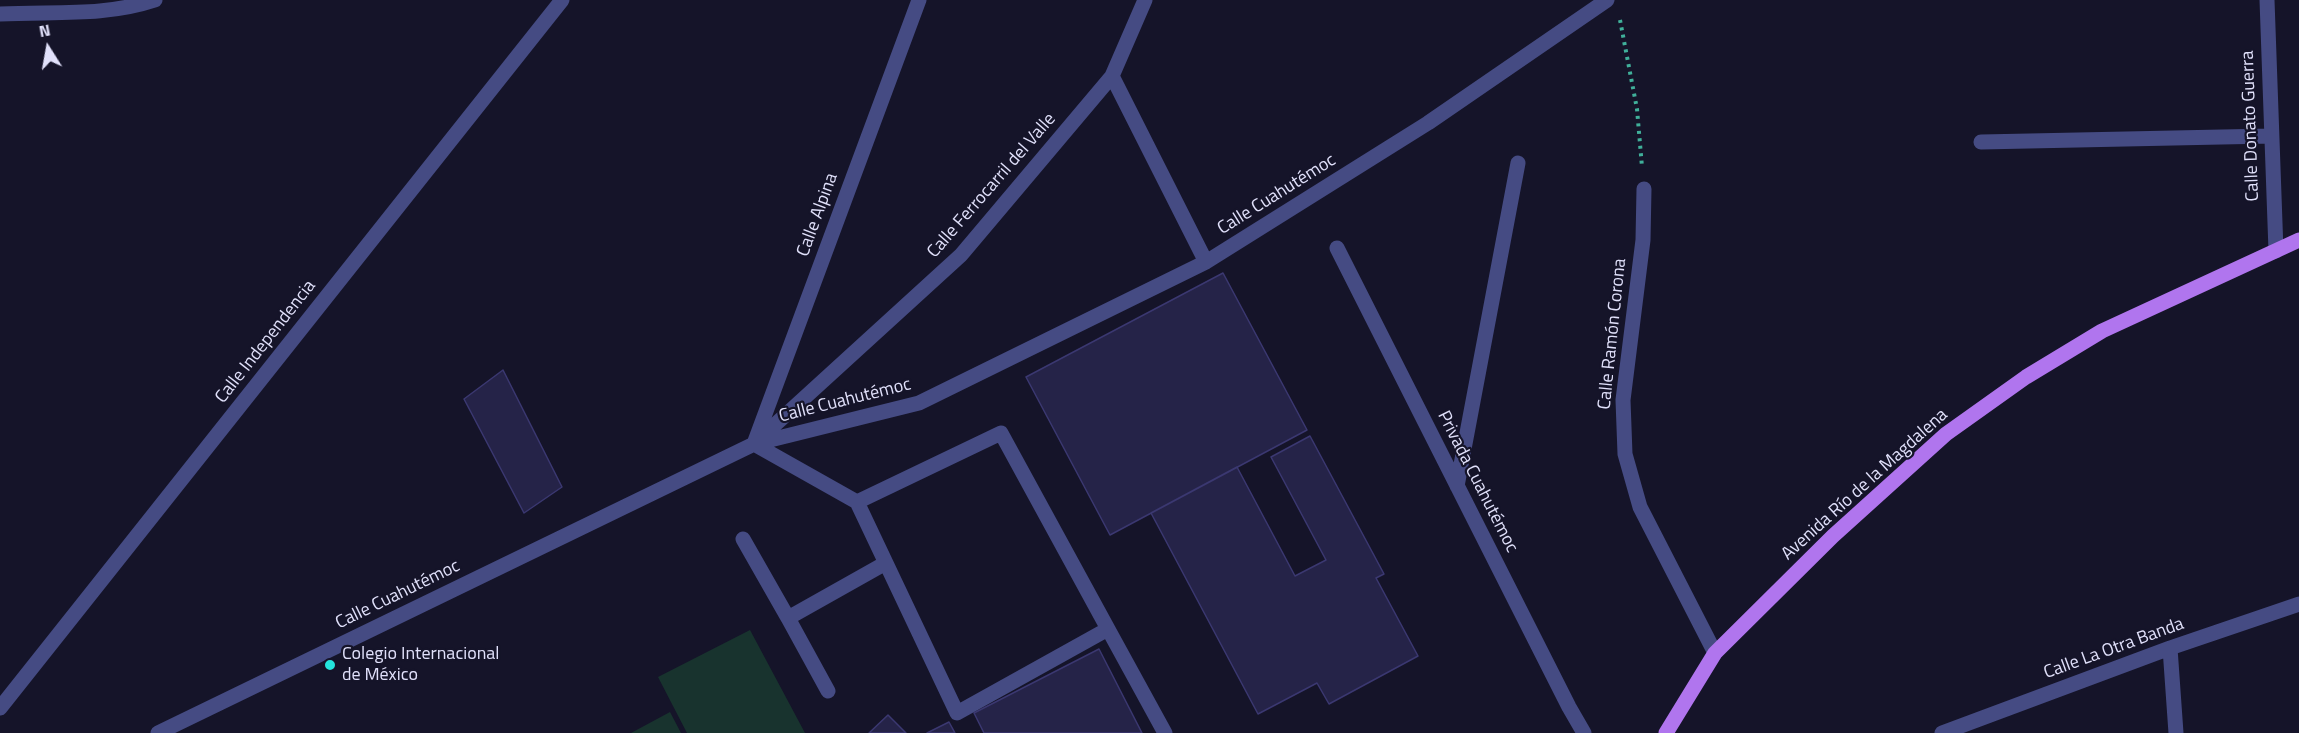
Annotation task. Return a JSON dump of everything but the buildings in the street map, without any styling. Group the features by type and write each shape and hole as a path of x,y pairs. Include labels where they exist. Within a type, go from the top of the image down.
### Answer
{"main road":[{"name":"Avenida Río de la Magdalena","path":"1666,733 1715,654 1833,536 1946,434 2026,377 2102,331 2299,240"}],"street":[{"path":"0,14 82,14 115,10 155,0"},
{"name":"Calle Independencia","path":"0,708 562,0"},
{"name":"Calle Alpina","path":"754,444 918,0"},
{"name":"Calle Ferrocarril del Valle","path":"754,444 961,255 1112,76 1145,0"},
{"name":"Calle Donato Guerra","path":"2267,0 2276,251"},
{"name":"Calle Cuahutémoc","path":"158,733 754,444 919,404 1206,261 1613,5"},
{"path":"1112,76 1206,261"},
{"path":"1981,142 2271,136"},
{"path":"1457,486 1518,163"},
{"name":"Calle Ramón Corona","path":"1644,189 1643,240 1623,400 1625,454 1640,507 1715,654"},
{"name":"Privada Cuahutémoc","path":"1337,248 1584,733"},
{"path":"856,502 1001,434 1166,733"},
{"path":"754,444 856,502 957,713 1108,629"},
{"path":"743,539 828,691"},
{"path":"788,618 885,564"},
{"name":"Calle La Otra Banda","path":"1942,733 2170,648 2299,604"},
{"path":"2170,648 2176,733"}],"path":[{"path":"1613,5 1637,109 1644,189"}],"green space":[{"path":"750,630 805,733 687,733 658,677"},
{"path":"670,712 681,733 631,733"}],"place":[{"name":"Colegio Internacional de México","path":"330,665"}]}
